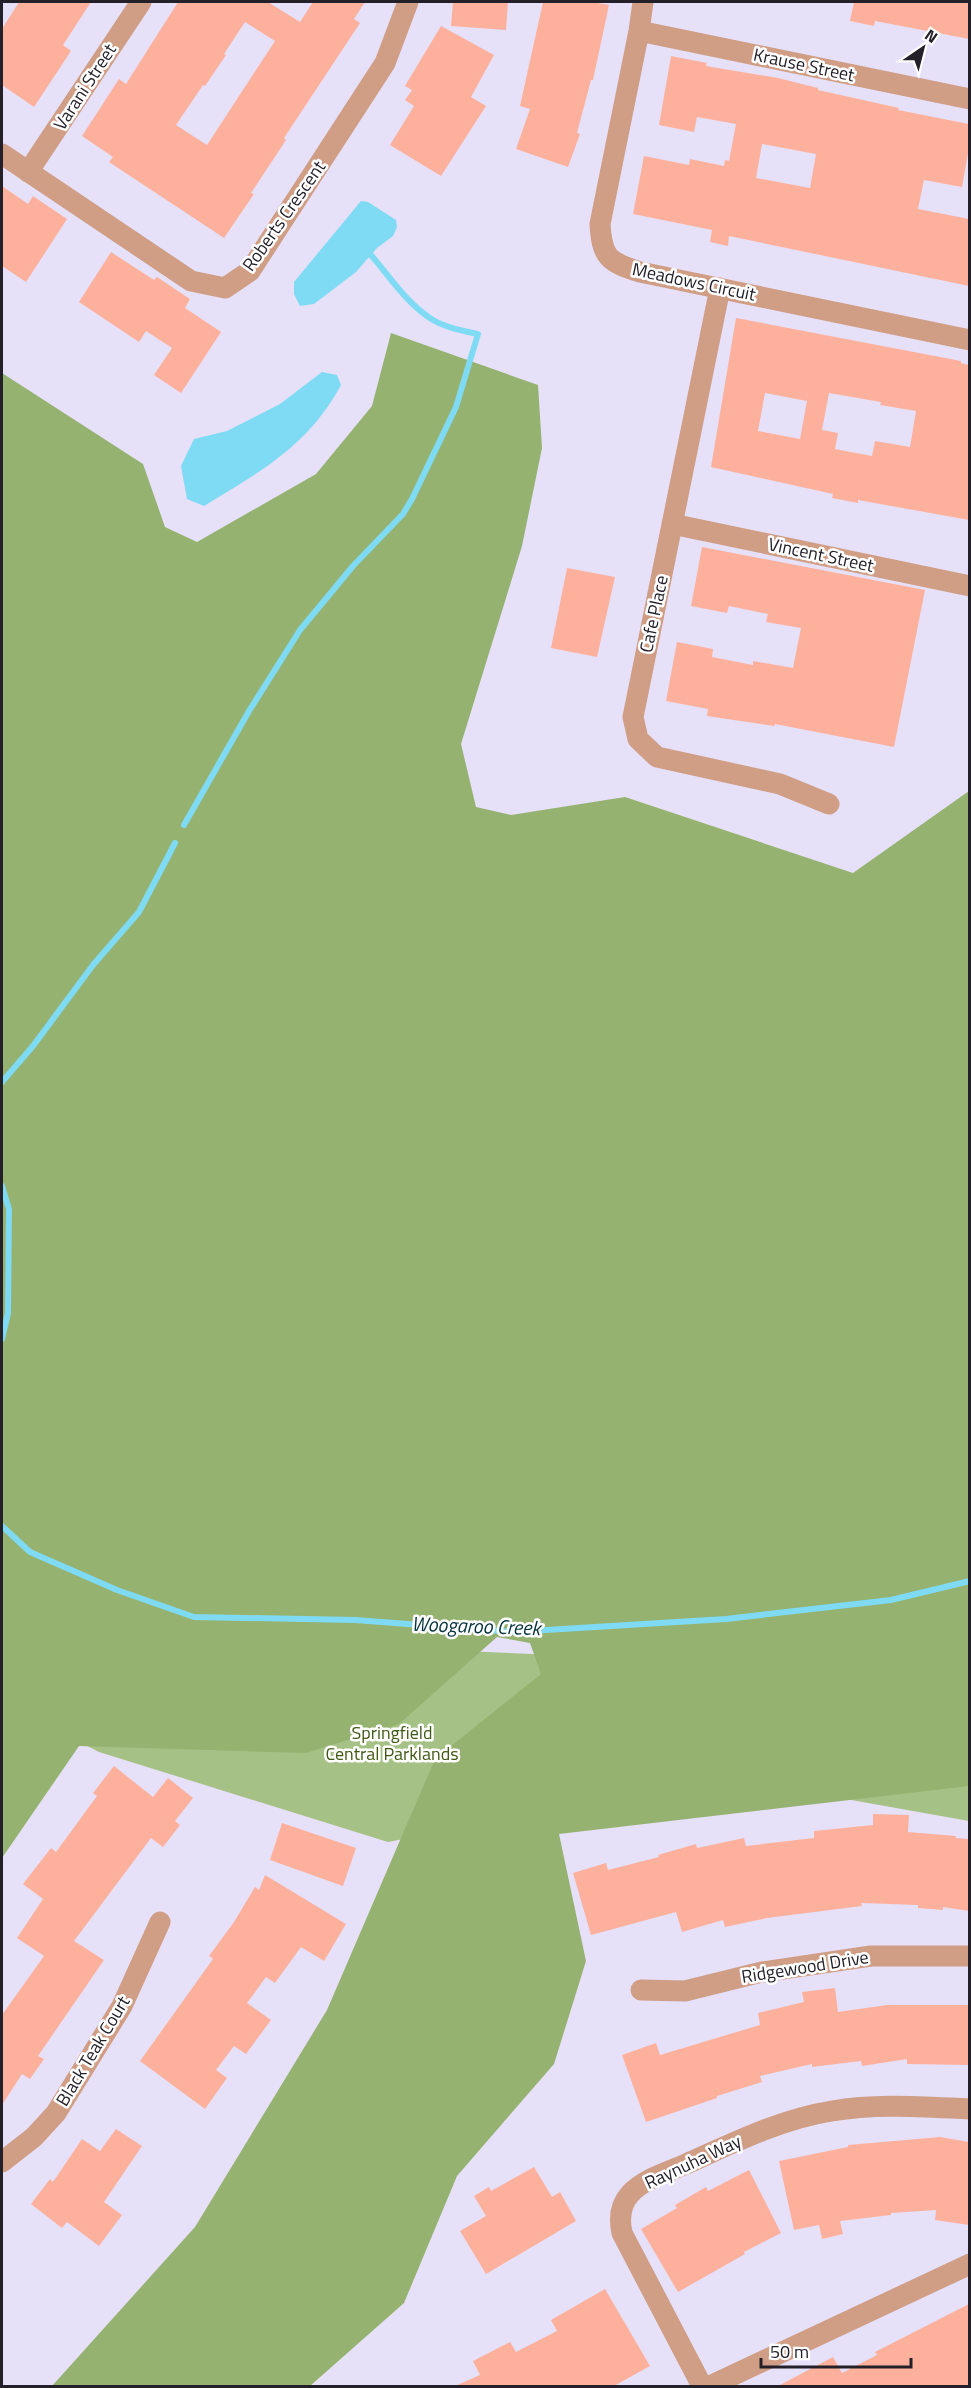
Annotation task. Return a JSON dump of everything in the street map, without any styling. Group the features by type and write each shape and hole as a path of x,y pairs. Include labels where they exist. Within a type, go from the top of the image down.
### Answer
{"street":[{"name":"Varani Street","path":"28,172 141,2"},
{"name":"Roberts Crescent","path":"2,154 191,281 225,288 250,271 385,63 408,2"},
{"name":"Meadows Circuit","path":"643,2 600,224 602,248 620,266 969,340"},
{"name":"Krause Street","path":"639,31 969,99"},
{"name":"Cafe Place","path":"720,288 633,717 638,739 657,757 780,784 829,804"},
{"name":"Vincent Street","path":"672,524 969,586"},
{"name":"Black Teak Court","path":"2,2162 34,2137 56,2113 122,2006 160,1922"},
{"name":"Ridgewood Drive","path":"641,1990 685,1991 762,1972 871,1956 969,1956"},
{"name":"Raynuha Way","path":"702,2386 622,2233 620,2222 622,2208 629,2194 640,2185 663,2174 770,2127 832,2111 896,2105 969,2109"},
{"path":"710,2386 969,2264"}],"green space":[{"path":"391,333 538,385 542,448 522,546 461,744 476,807 511,815 625,797 853,873 969,791 969,1786 559,1834 586,1961 554,2064 457,2176 404,2303 310,2386 52,2386 195,2227 327,2010 435,1759 541,1674 530,1643 497,1637 399,1724 306,1753 79,1746 2,1858 2,373 143,464 165,527 197,542 316,474 372,406"},
{"name":"Springfield Central Parklands","path":"2,1563 369,1647 771,1664 969,1622 969,1821 840,1798 650,1791 388,1842 99,1752 2,1702"}],"water":[{"path":"361,201 368,202 396,220 397,227 393,236 377,248 356,272 314,304 300,306 294,294 294,282"},
{"path":"322,372 337,375 341,385 314,425 298,441 263,469 204,506 187,499 181,466 194,439 227,431 280,404"}],"building":[{"path":"19,2 91,2 63,45 71,51 34,107 2,85 2,29"},
{"path":"178,2 268,2 300,22 313,2 365,2 354,19 360,23 284,138 286,140 251,193 254,194 224,238 109,162 113,157 82,136 119,79 126,84","holes":["245,22 275,41 207,145 176,125 226,55 224,54"]},
{"path":"453,2 508,2 506,30 451,26"},
{"path":"543,2 592,2 609,5 593,80 591,80 577,133 580,134 568,167 516,149 530,109 520,106"},
{"path":"854,2 969,2 969,39 875,21 874,26 850,21"},
{"path":"441,26 494,55 471,97 486,106 441,176 390,145 414,106 405,100 412,90 405,86"},
{"path":"671,56 707,63 706,66 778,78 818,88 818,90 899,108 898,110 969,124 969,148 962,187 924,180 918,209 969,219 969,286 729,236 728,246 710,242 712,230 633,214 644,156 689,165 690,159 724,166 725,160 729,161 736,124 697,117 694,132 659,125","holes":["762,144 816,154 810,188 756,178"]},
{"path":"2,186 28,204 33,196 67,219 26,282 2,266"},
{"path":"111,252 154,280 157,277 190,299 185,308 221,332 181,393 154,375 172,348 146,331 139,342 79,302"},
{"path":"736,318 961,361 969,365 969,520 858,500 858,503 832,498 833,494 711,467","holes":["765,393 807,401 800,439 758,431","829,393 916,411 910,447 875,441 872,456 835,449 838,433 822,430"]},
{"path":"702,547 925,590 894,747 775,724 774,726 707,716 708,709 666,701 677,642 713,649 712,657 753,665 753,661 793,668 801,628 766,622 768,614 729,606 727,613 691,606"},
{"path":"567,568 615,577 597,657 551,648"},
{"path":"114,1766 153,1797 168,1778 193,1798 175,1821 180,1825 163,1847 151,1838 74,1941 104,1960 38,2056 44,2059 30,2079 22,2074 2,2105 2,2015 44,1956 17,1938 43,1899 23,1884 51,1848 56,1852 97,1796 93,1793"},
{"path":"873,1814 909,1815 908,1832 969,1839 969,1911 943,1907 943,1910 918,1908 918,1905 861,1903 862,1906 767,1918 725,1927 723,1920 682,1932 676,1912 591,1935 573,1873 606,1863 608,1870 659,1857 658,1855 696,1844 697,1848 744,1838 746,1846 814,1838 814,1831 873,1825"},
{"path":"282,1823 356,1848 343,1886 270,1860"},
{"path":"265,1875 346,1924 324,1961 301,1947 275,1983 266,1977 247,2003 271,2020 246,2054 234,2046 216,2070 227,2078 205,2109 140,2061 213,1959 209,1956 234,1922 255,1887 259,1890"},
{"path":"835,1988 838,2012 887,2005 969,2005 969,2065 907,2064 907,2059 862,2066 861,2061 812,2067 812,2064 760,2076 762,2082 646,2122 622,2055 656,2043 660,2055 760,2025 758,2013 804,2002 802,1992"},
{"path":"116,2129 142,2146 104,2202 122,2215 99,2246 67,2222 62,2228 31,2204 50,2179 53,2182 82,2139 100,2151"},
{"path":"940,2137 969,2142 969,2225 935,2220 936,2210 891,2213 891,2215 840,2221 843,2234 822,2239 819,2225 794,2230 779,2161 848,2147 848,2145"},
{"path":"534,2167 552,2197 560,2192 576,2221 486,2274 460,2231 486,2216 474,2196 489,2187 491,2191"},
{"path":"749,2170 781,2233 744,2252 745,2254 678,2292 641,2229 677,2208 675,2205 706,2187 708,2191"},
{"path":"605,2289 650,2366 614,2386 455,2386 480,2375 473,2361 510,2342 516,2352 557,2331 551,2320"},
{"path":"969,2304 969,2386 778,2386 833,2357 842,2373 877,2355 875,2352"}],"waterway":[{"path":"184,825 249,711 300,630 353,566 403,514 456,407 478,334 444,325 424,314 407,299 371,255"},
{"path":"2,1082 33,1046 93,965 139,912 175,843"},
{"name":"Woogaroo Creek","path":"2,1186 9,1209 8,1313 2,1339"},
{"name":"Woogaroo Creek","path":"2,1526 30,1552 117,1590 194,1617 355,1620 513,1632 726,1619 891,1600 970,1581"}]}
